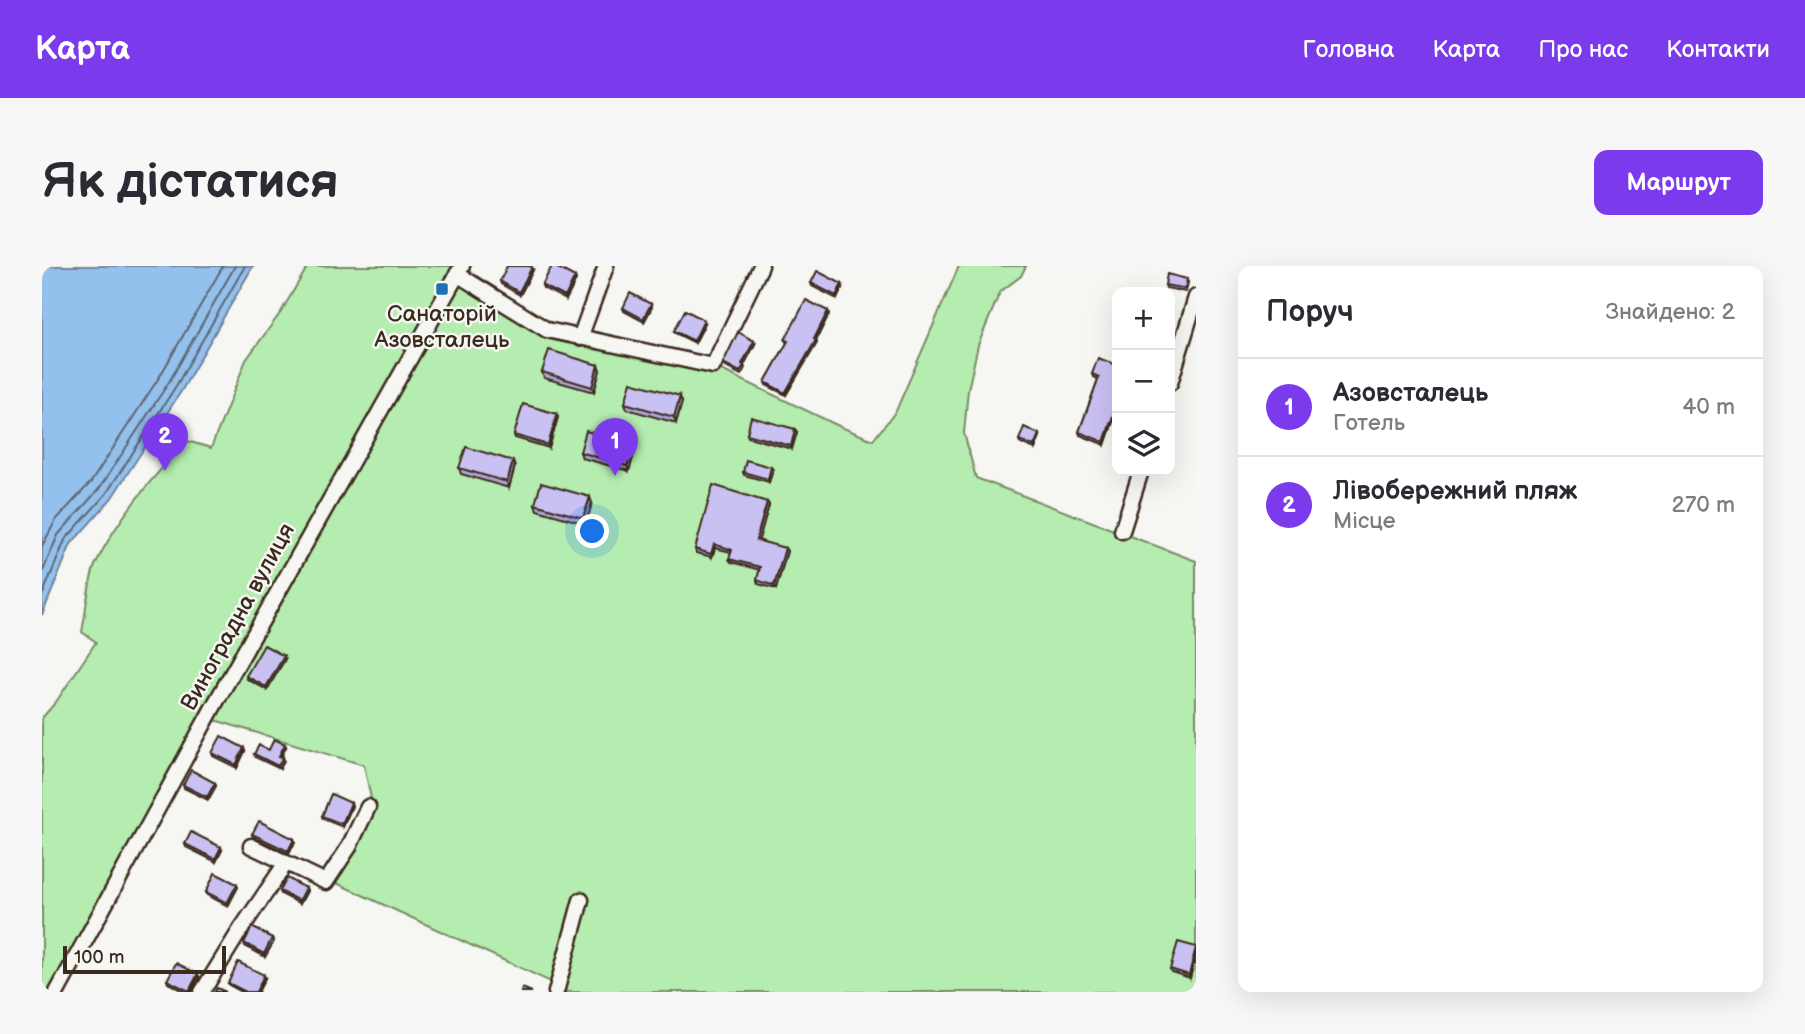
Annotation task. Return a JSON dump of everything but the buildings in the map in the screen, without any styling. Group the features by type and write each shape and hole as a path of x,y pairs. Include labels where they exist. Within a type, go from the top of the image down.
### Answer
{"street":[{"path":"580,338 606,266"},
{"path":"459,270 547,330 713,366 761,266"},
{"name":"Виноградна вулиця","path":"57,992 216,702 459,270"},
{"path":"1175,366 1196,296"},
{"path":"1122,531 1139,476"},
{"path":"251,846 326,883 349,847 368,807"},
{"path":"202,992 286,863"},
{"path":"556,992 581,901"}],"green space":[{"path":"308,266 462,266 457,274 547,330 713,366 873,440 896,411 959,266 1026,266 1021,276 1000,292 978,345 968,390 964,433 976,478 1196,561 1196,992 563,992 564,988 332,881 373,808 364,765 208,718 57,992 42,992 42,718 56,702 96,642 82,632 93,570 125,514 187,441 211,448 246,360 281,312"}],"water":[{"path":"42,266 253,266 182,390 111,499 71,544 42,615"}],"place":[{"name":"Санаторій Азовсталець","path":"442,289"},
{"name":"Лівобережний пляж","path":"165,471"},
{"name":"Азовсталець","path":"615,476"}]}
